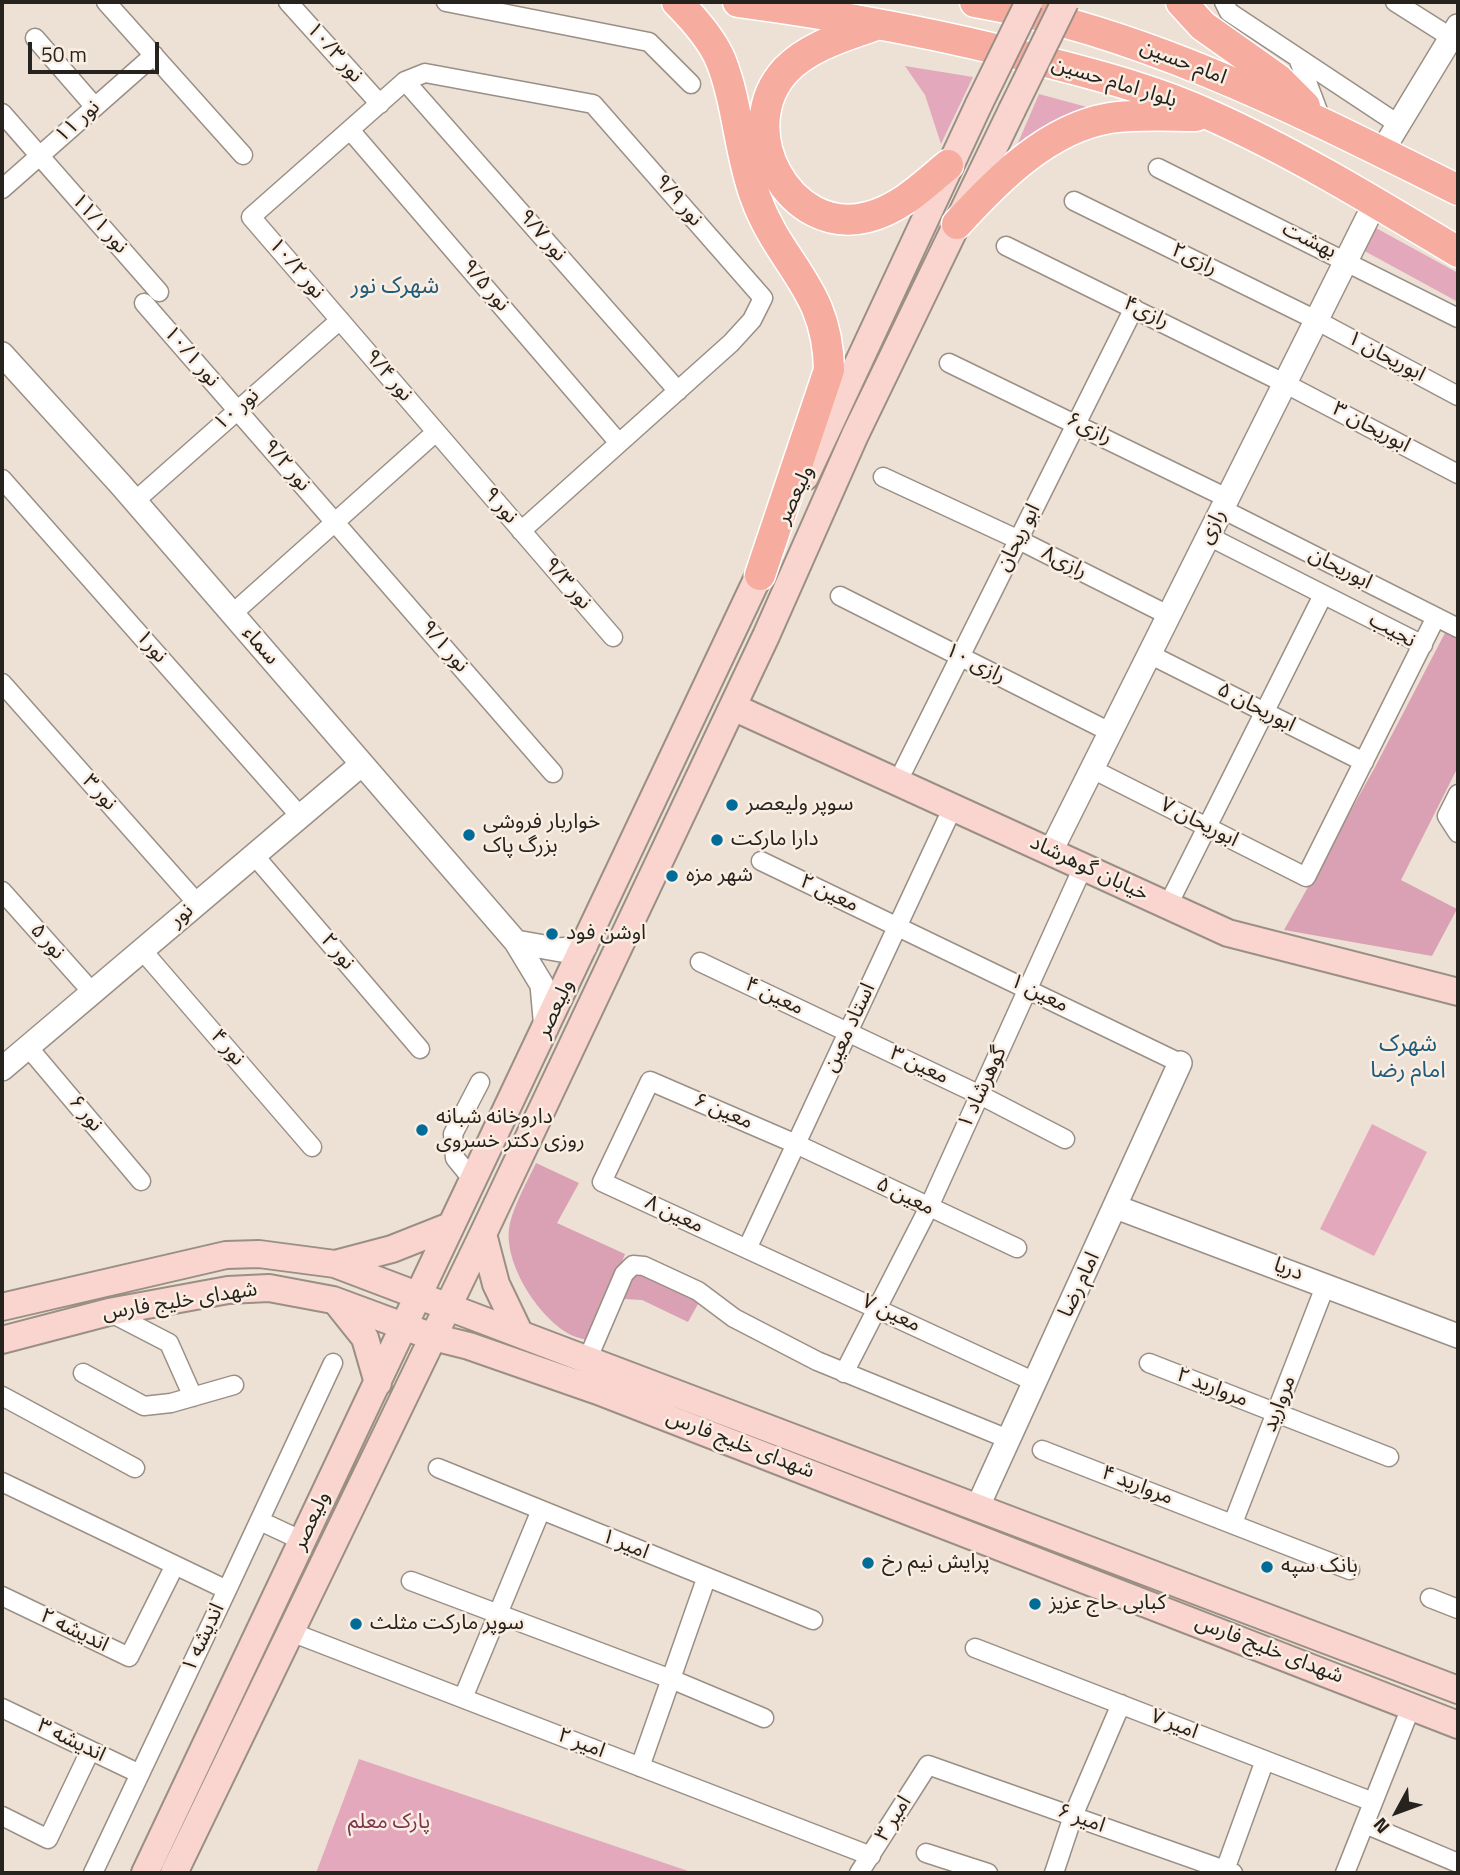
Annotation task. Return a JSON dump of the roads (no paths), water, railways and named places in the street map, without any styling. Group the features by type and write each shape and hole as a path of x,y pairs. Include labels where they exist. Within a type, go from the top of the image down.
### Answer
{"main road":[{"path":"677,2 698,25 722,63 754,194 782,249 814,298 828,348 829,370 760,575"},
{"name":"بلوار امام حسین","path":"738,2 951,37 1100,76 1212,116 1375,203 1458,252"},
{"name":"امام حسین","path":"975,2 1068,13 1209,72 1381,153"},
{"path":"1027,2 1068,13"},
{"name":"ولیعصر","path":"145,1873 418,1293 546,1031 760,575 948,165 1027,2"},
{"path":"1181,2 1203,26 1278,79 1323,124"},
{"name":"ولیعصر","path":"174,1873 449,1305 733,707 855,435 1012,110 1068,13"},
{"path":"879,24 829,42 806,54 777,81 766,104 763,124 769,161 778,178 808,205 823,214 847,219 866,218 904,201 948,165"},
{"path":"957,225 982,196 1058,136 1109,118 1212,116"},
{"path":"1381,153 1458,190"},
{"name":"خیابان گوهرشاد","path":"733,707 1228,933 1458,992"},
{"path":"335,1264 392,1249 450,1226"},
{"path":"483,1234 496,1284 519,1332"},
{"name":"شهدای خلیج فارس","path":"2,1307 226,1255 259,1254 335,1264 418,1293 1458,1690"},
{"name":"شهدای خلیج فارس","path":"2,1339 109,1312 228,1290 295,1291 333,1300 433,1337 469,1346 598,1391 1458,1725"},
{"path":"333,1300 365,1338 377,1383"}],"street":[{"path":"106,2 243,155"},
{"name":"نور ۱۰/۳","path":"288,2 380,104"},
{"path":"446,2 649,42 691,84"},
{"path":"1224,2 1229,12 1398,124"},
{"path":"1381,153 1456,35 1395,2"},
{"path":"35,38 95,107"},
{"name":"نور ۱۱","path":"2,189 154,55"},
{"path":"1298,58 1323,124"},
{"name":"نور ۹/۹","path":"405,81 425,72 593,104 763,298"},
{"path":"350,130 405,81"},
{"name":"نور ۹/۷","path":"405,81 678,391"},
{"name":"نور ۱۱/۱","path":"2,113 159,292"},
{"name":"نور ۱۰/۲","path":"340,320 251,217 350,130"},
{"name":"نور ۹/۵","path":"350,130 619,443"},
{"name":"بهشت","path":"1158,168 1346,259 1458,318"},
{"name":"رازی۲","path":"1074,201 1314,319"},
{"name":"رازی","path":"1051,851 1314,319 1375,203"},
{"name":"رازی۴","path":"1006,246 1135,307 1284,383"},
{"name":"نور ۹","path":"436,432 521,531 731,343 752,320 763,298"},
{"name":"نور ۱۰/۱","path":"144,303 237,410"},
{"name":"ابو ریحان","path":"904,769 1135,307"},
{"name":"ابوریحان ۱","path":"1314,319 1458,396"},
{"name":"نور ۱۰","path":"135,501 340,320"},
{"name":"نور ۹/۴","path":"340,320 436,432"},
{"name":"سماء","path":"2,354 135,501 516,942 542,985 546,1031"},
{"name":"رازی۶","path":"949,363 1077,423 1224,504"},
{"name":"ابوریحان ۳","path":"1284,383 1458,474"},
{"name":"نور ۹/۲","path":"237,410 335,522"},
{"path":"232,614 436,432"},
{"name":"رازی۸","path":"883,477 1019,540 1168,615"},
{"name":"نور۱","path":"2,479 300,816"},
{"name":"ابوریحان","path":"1224,504 1458,628"},
{"name":"نور ۹/۱","path":"335,522 553,773"},
{"name":"نور ۹/۳","path":"521,531 613,638"},
{"name":"نجیب","path":"1208,536 1423,645 1306,877"},
{"path":"1168,905 1323,594"},
{"name":"رازی ۱۰","path":"840,596 1110,732"},
{"path":"1423,645 1436,617"},
{"name":"ابوریحان ۵","path":"1149,654 1364,762"},
{"name":"نور ۳","path":"2,683 197,903"},
{"name":"نور","path":"2,1069 362,764"},
{"name":"ابوریحان ۷","path":"1092,769 1306,877"},
{"path":"1458,794 1447,816 1458,833"},
{"name":"استاد معین","path":"747,1249 953,807"},
{"name":"نور ۲","path":"254,855 420,1049"},
{"name":"معین ۲","path":"761,861 898,926"},
{"name":"گوهرشاد ۱","path":"844,1373 928,1209 1083,867"},
{"name":"نور ۵","path":"2,891 92,992"},
{"name":"معین ۱","path":"898,926 1180,1063"},
{"path":"516,942 561,950 585,947"},
{"name":"نور ۴","path":"142,950 312,1147"},
{"name":"معین ۴","path":"700,962 848,1032"},
{"name":"معین ۳","path":"848,1032 980,1094 1065,1139"},
{"name":"نور ۶","path":"28,1047 141,1181"},
{"name":"امام رضا","path":"978,1506 1180,1063"},
{"name":"معین ۶","path":"602,1182 650,1081 796,1144"},
{"path":"473,1180 455,1158 453,1134 480,1082"},
{"name":"معین ۵","path":"796,1144 928,1209 1017,1248"},
{"name":"معین ۸","path":"602,1182 747,1249"},
{"name":"دریا","path":"1116,1207 1458,1336"},
{"name":"معین ۷","path":"747,1249 1035,1382"},
{"path":"589,1358 624,1274 633,1265 644,1266 698,1291 744,1324 844,1373 1008,1439"},
{"name":"مروارید","path":"1233,1523 1326,1284"},
{"path":"109,1312 169,1343 193,1396"},
{"path":"227,1590 333,1363"},
{"name":"مروارید ۲","path":"1149,1363 1389,1457"},
{"path":"83,1373 144,1406 234,1385"},
{"path":"2,1396 135,1468"},
{"name":"مروارید ۴","path":"1042,1450 1350,1570"},
{"name":"امیر ۱","path":"438,1468 706,1579 813,1620"},
{"name":"اندیشه ۱","path":"2,1482 227,1590 93,1873"},
{"path":"463,1698 541,1510"},
{"path":"260,1521 303,1541"},
{"name":"اندیشه ۲","path":"2,1596 129,1657 175,1565"},
{"path":"640,1767 706,1579"},
{"path":"411,1581 671,1679 764,1718"},
{"path":"1430,1598 1458,1609"},
{"name":"امیر ۲","path":"291,1632 871,1856"},
{"name":"امیر ۷","path":"975,1648 1373,1802"},
{"path":"1054,1873 1073,1816 1121,1704"},
{"path":"1345,1873 1411,1707"},
{"name":"اندیشه ۳","path":"2,1708 139,1774"},
{"path":"2,1816 48,1839 90,1751"},
{"path":"1229,1872 1265,1760"},
{"name":"امیر ۶","path":"928,1765 1229,1872"},
{"name":"امیر ۳","path":"859,1873 928,1765"},
{"path":"1365,1824 1458,1863"},
{"path":"926,1853 988,1873"}],"place":[{"name":"سوپر ولیعصر","path":"732,805"},
{"name":"خواربار فروشی بزرگ پاک","path":"469,835"},
{"name":"دارا مارکت","path":"717,840"},
{"name":"شهر مزه","path":"672,876"},
{"name":"اوشن فود","path":"552,934"},
{"name":"داروخانه شبانه روزی دکتر خسروی","path":"422,1130"},
{"name":"پرایش نیم رخ","path":"868,1563"},
{"name":"بانک سپه","path":"1267,1567"},
{"name":"کبابی حاج عزیز","path":"1035,1604"},
{"name":"سوپر مارکت مثلث","path":"356,1624"}],"district":[{"name":"شهرک نور","path":"395,287"},
{"name":"شهرک امام رضا","path":"1408,1058"}],"park label":[{"name":"پارک معلم","path":"389,1823"}]}
